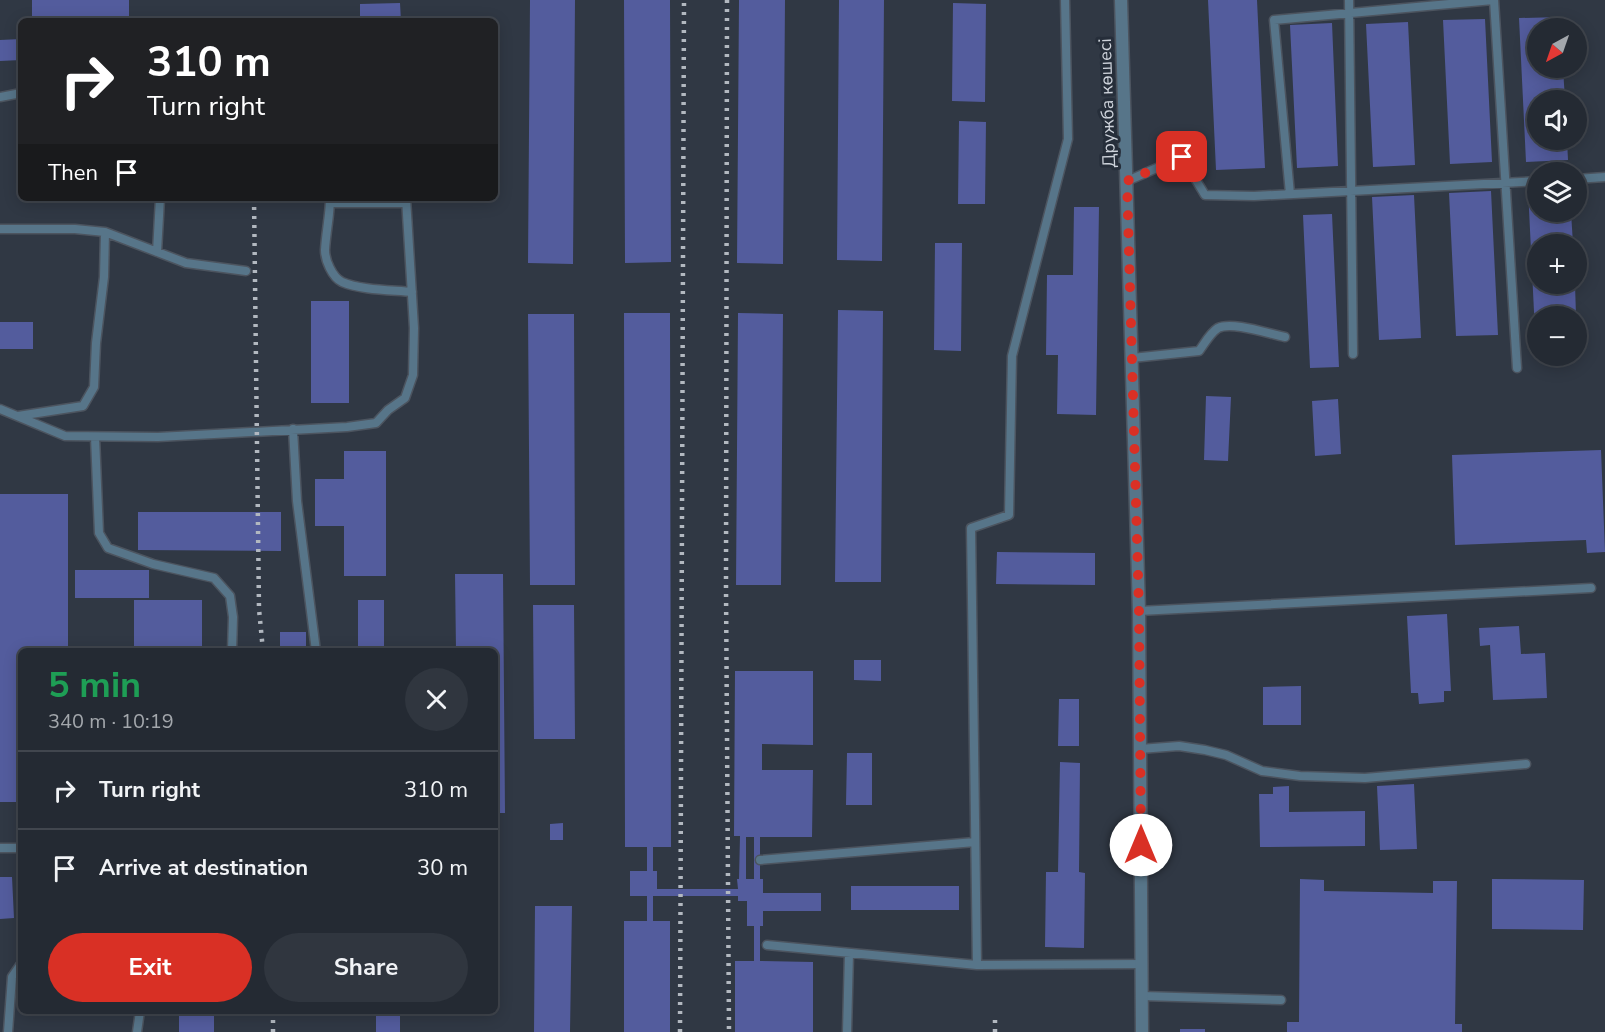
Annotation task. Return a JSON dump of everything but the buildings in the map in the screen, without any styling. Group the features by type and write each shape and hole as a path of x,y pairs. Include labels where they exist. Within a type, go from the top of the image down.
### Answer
{"street":[{"name":"Дружба көшесі","path":"1121,0 1139,611 1142,1032"}],"lane":[{"path":"977,964 970,528 1009,515 1012,356 1068,139 1065,0"},
{"path":"1349,0 1353,354"},
{"path":"1290,194 1274,20 1494,0 1517,368"},
{"path":"0,97 18,94"},
{"path":"1127,181 1182,157 1205,195 1254,196 1527,182"},
{"path":"1587,178 1605,177"},
{"path":"157,252 160,201"},
{"path":"0,409 65,436 158,437 347,427 376,423 388,410 405,398 413,375 414,328 412,292 406,201 330,201 325,251 332,274 341,282 412,292"},
{"path":"0,229 75,229 105,232 186,263 246,271"},
{"path":"17,416 83,406 94,387 96,343 104,277 105,232"},
{"path":"1132,358 1199,351 1210,335 1217,329 1228,326 1285,337"},
{"path":"293,429 297,501 316,648"},
{"path":"95,437 99,533 108,548 153,564 214,578 230,597 233,617 232,648"},
{"path":"1139,611 1591,588"},
{"path":"1140,749 1179,746 1205,750 1226,755 1262,771 1300,776 1365,778 1526,764"},
{"path":"760,860 975,842"},
{"path":"0,848 18,848"},
{"path":"767,945 977,964 1142,964"},
{"path":"847,1032 849,953"},
{"path":"8,1032 12,977 18,968"},
{"path":"1142,996 1281,1000"},
{"path":"136,1032 139,1014"}],"railway":[{"path":"680,1032 684,0"},
{"path":"727,0 726,587 729,1032"},
{"path":"254,201 259,609 263,648"},
{"path":"273,1014 273,1032"},
{"path":"995,1019 995,1032"}],"route":[{"path":"1141,845 1139,611 1127,181 1182,157"}]}
